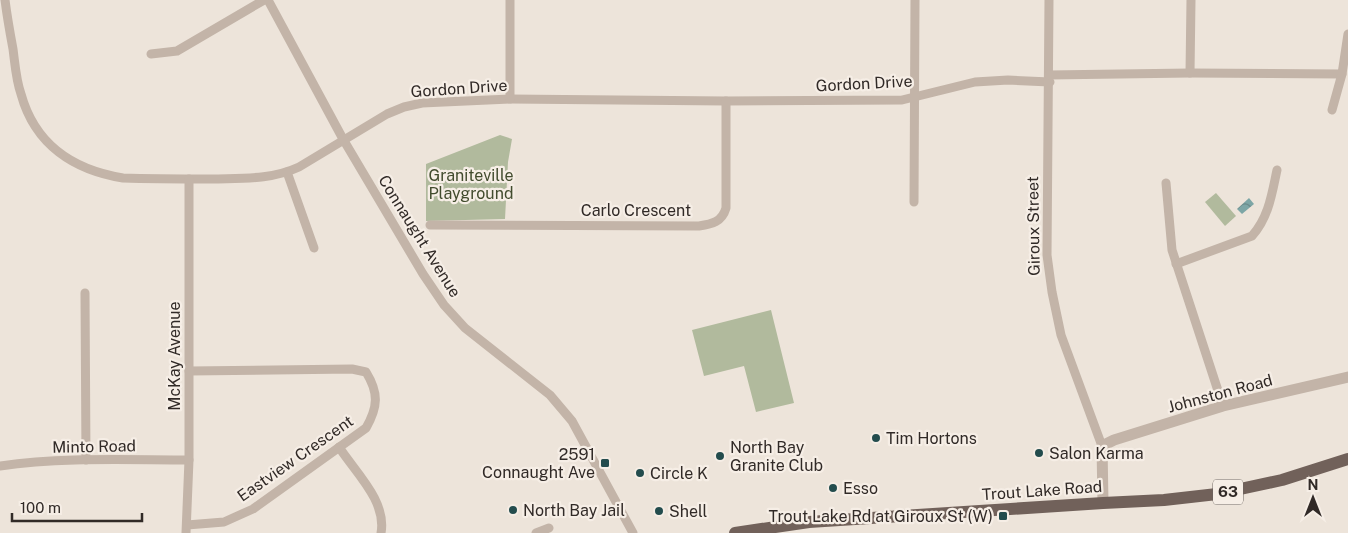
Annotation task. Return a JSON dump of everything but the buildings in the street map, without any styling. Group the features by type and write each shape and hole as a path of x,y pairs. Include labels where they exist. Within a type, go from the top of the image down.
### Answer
{"main road":[{"name":"Trout Lake Road","path":"735,533 809,522 1103,502 1164,500 1217,494 1282,480 1348,459"}],"street":[{"name":"Gordon Drive","path":"5,0 21,94 26,111 34,126 56,151 84,169 124,178 259,178 287,172 387,114 404,107 441,102 510,99 902,100 975,82 1008,80 1190,73 1342,74"},
{"path":"151,54 177,51 266,0"},
{"name":"Connaught Avenue","path":"266,0 343,139 423,274 444,305 465,328 550,395 566,415 588,449 634,533"},
{"path":"510,0 510,99"},
{"path":"914,0 914,202"},
{"name":"Giroux Street","path":"1049,0 1047,254 1052,292 1061,335 1102,446 1103,502"},
{"path":"1190,73 1191,0"},
{"path":"1332,110 1342,74 1348,34"},
{"name":"Carlo Crescent","path":"430,225 698,226 718,222 724,216 726,208 726,101"},
{"path":"1176,264 1252,236 1266,216 1277,170"},
{"path":"287,172 314,248"},
{"name":"McKay Avenue","path":"186,529 188,460 188,179"},
{"path":"1166,183 1172,250 1223,406"},
{"path":"85,292 86,460"},
{"name":"Eastview Crescent","path":"186,529 224,522 253,509 366,428 374,414 376,400 374,384 366,372 352,369 188,371"},
{"name":"Johnston Road","path":"1102,446 1114,440 1223,406 1348,377"},
{"path":"339,447 375,500 380,513 381,533"},
{"name":"Minto Road","path":"0,466 23,462 188,460"},
{"path":"536,533 549,528"}],"green space":[{"name":"Graniteville Playground","path":"500,135 512,139 508,162 505,219 426,221 426,164"},
{"path":"1216,193 1236,216 1225,226 1205,202"},
{"path":"771,310 794,403 756,412 744,366 704,376 692,330"}],"water":[{"path":"1249,198 1254,204 1242,214 1237,209"}],"place":[{"name":"Tim Hortons","path":"876,438"},
{"name":"Salon Karma","path":"1039,453"},
{"name":"North Bay Granite Club","path":"720,456"},
{"name":"2591 Connaught Ave","path":"605,463"},
{"name":"Circle K","path":"640,473"},
{"name":"Esso","path":"833,488"},
{"name":"North Bay Jail","path":"513,510"},
{"name":"Shell","path":"659,511"},
{"name":"Trout Lake Rd at Giroux St (W)","path":"1003,516"}]}
